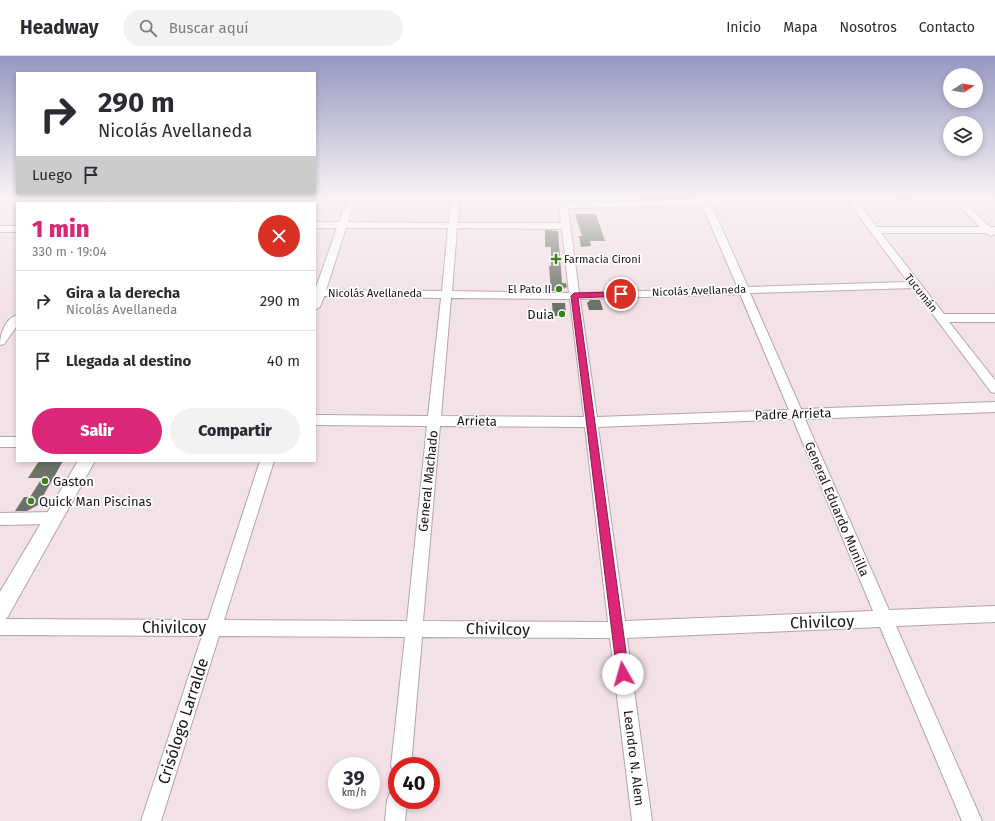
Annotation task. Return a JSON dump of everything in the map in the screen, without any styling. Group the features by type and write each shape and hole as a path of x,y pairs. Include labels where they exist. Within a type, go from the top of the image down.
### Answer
{"main road":[{"path":"0,611 85,462"}],"street":[{"path":"317,293 340,232"},
{"name":"General Machado","path":"401,757 453,232"},
{"name":"Leandro N. Alem","path":"567,232 642,821"},
{"name":"General Eduardo Munilla","path":"718,232 798,414 884,620 972,821"},
{"name":"Tucumán","path":"875,232 995,389"},
{"name":"Nicolás Avellaneda","path":"317,293 574,296 743,289 915,285"},
{"path":"941,318 995,318"},
{"path":"6,335 16,320"},
{"name":"Padre Arrieta","path":"591,422 995,407"},
{"name":"Arrieta","path":"316,420 591,422"},
{"path":"0,442 16,442"},
{"name":"Crisólogo Larralde","path":"151,821 266,462"},
{"path":"0,519 53,518"},
{"name":"Chivilcoy","path":"0,627 617,630 884,620 995,614"},
{"path":"395,821 396,809"}],"building":[{"path":"545,232 558,232 562,283 566,283 567,287 559,291 551,291 549,266 551,266 551,247 545,247"},
{"path":"581,232 602,232 605,241 590,241 591,246 581,247 579,236 582,236"},
{"path":"590,300 600,300 603,310 589,310 587,303"},
{"path":"552,303 565,303 566,316 553,316"},
{"path":"38,462 62,462 38,505 27,511 15,511 24,497 30,497 42,478 28,478"}],"place":[{"name":"Farmacia Cironi","path":"556,259"},
{"name":"El Pato II","path":"559,289"},
{"name":"Duia","path":"562,314"},
{"name":"Gaston","path":"45,481"},
{"name":"Quick Man Piscinas","path":"31,501"}],"route":[{"path":"621,294 574,296 623,674"}]}
